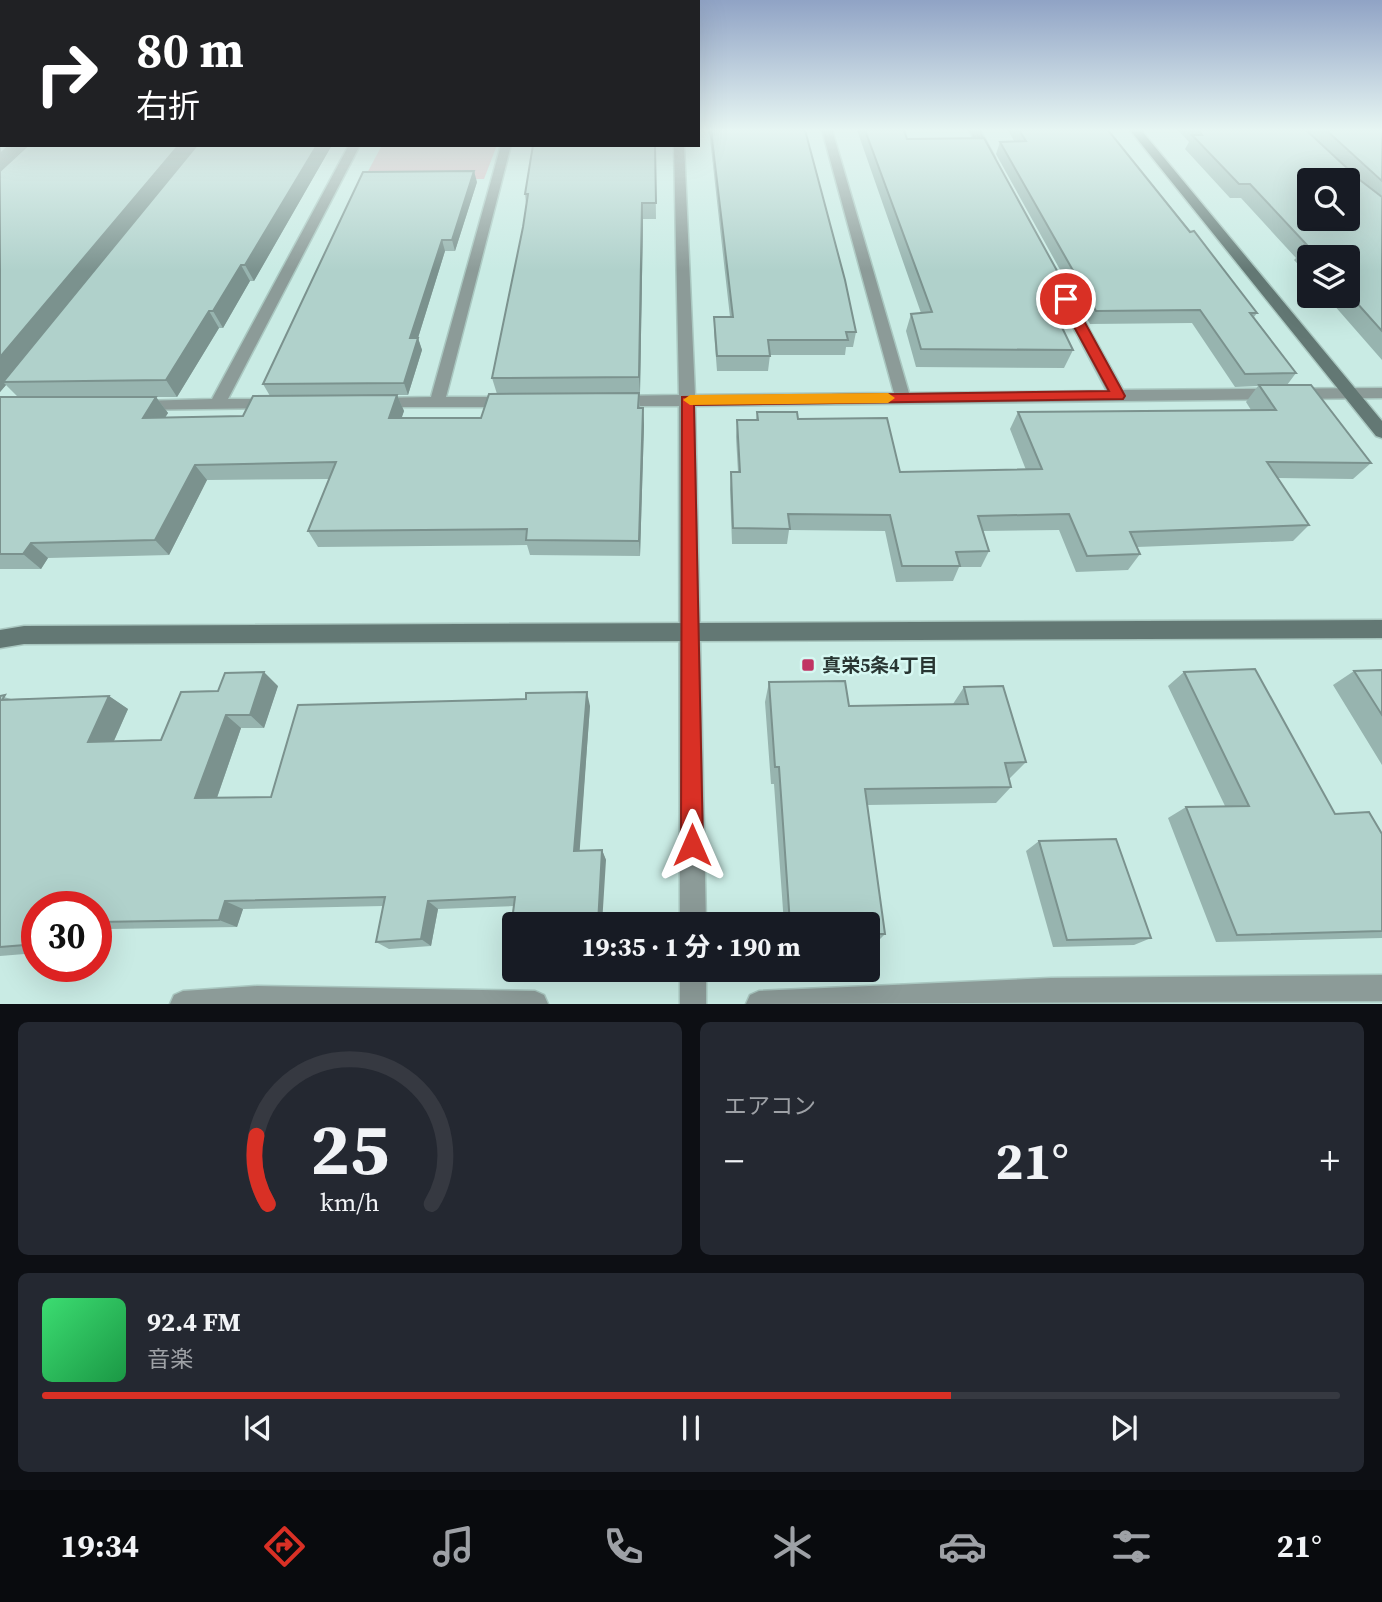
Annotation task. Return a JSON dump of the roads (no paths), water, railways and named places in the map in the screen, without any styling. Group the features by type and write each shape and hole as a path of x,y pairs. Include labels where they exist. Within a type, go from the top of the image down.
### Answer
{"street":[{"path":"217,405 338,177"},
{"path":"437,403 497,177"},
{"path":"680,177 687,400 693,912"},
{"path":"840,177 902,398"},
{"path":"1173,177 1382,432"},
{"path":"1052,275 1118,396"},
{"path":"604,401 1382,393"},
{"path":"368,403 534,402"},
{"path":"122,406 286,404"},
{"path":"0,639 24,635 1382,629"},
{"path":"693,982 693,1003"},
{"path":"759,1003 1382,988"},
{"path":"183,1003 535,1003"}],"place":[{"name":"真栄5条4丁目","path":"808,665"}]}
